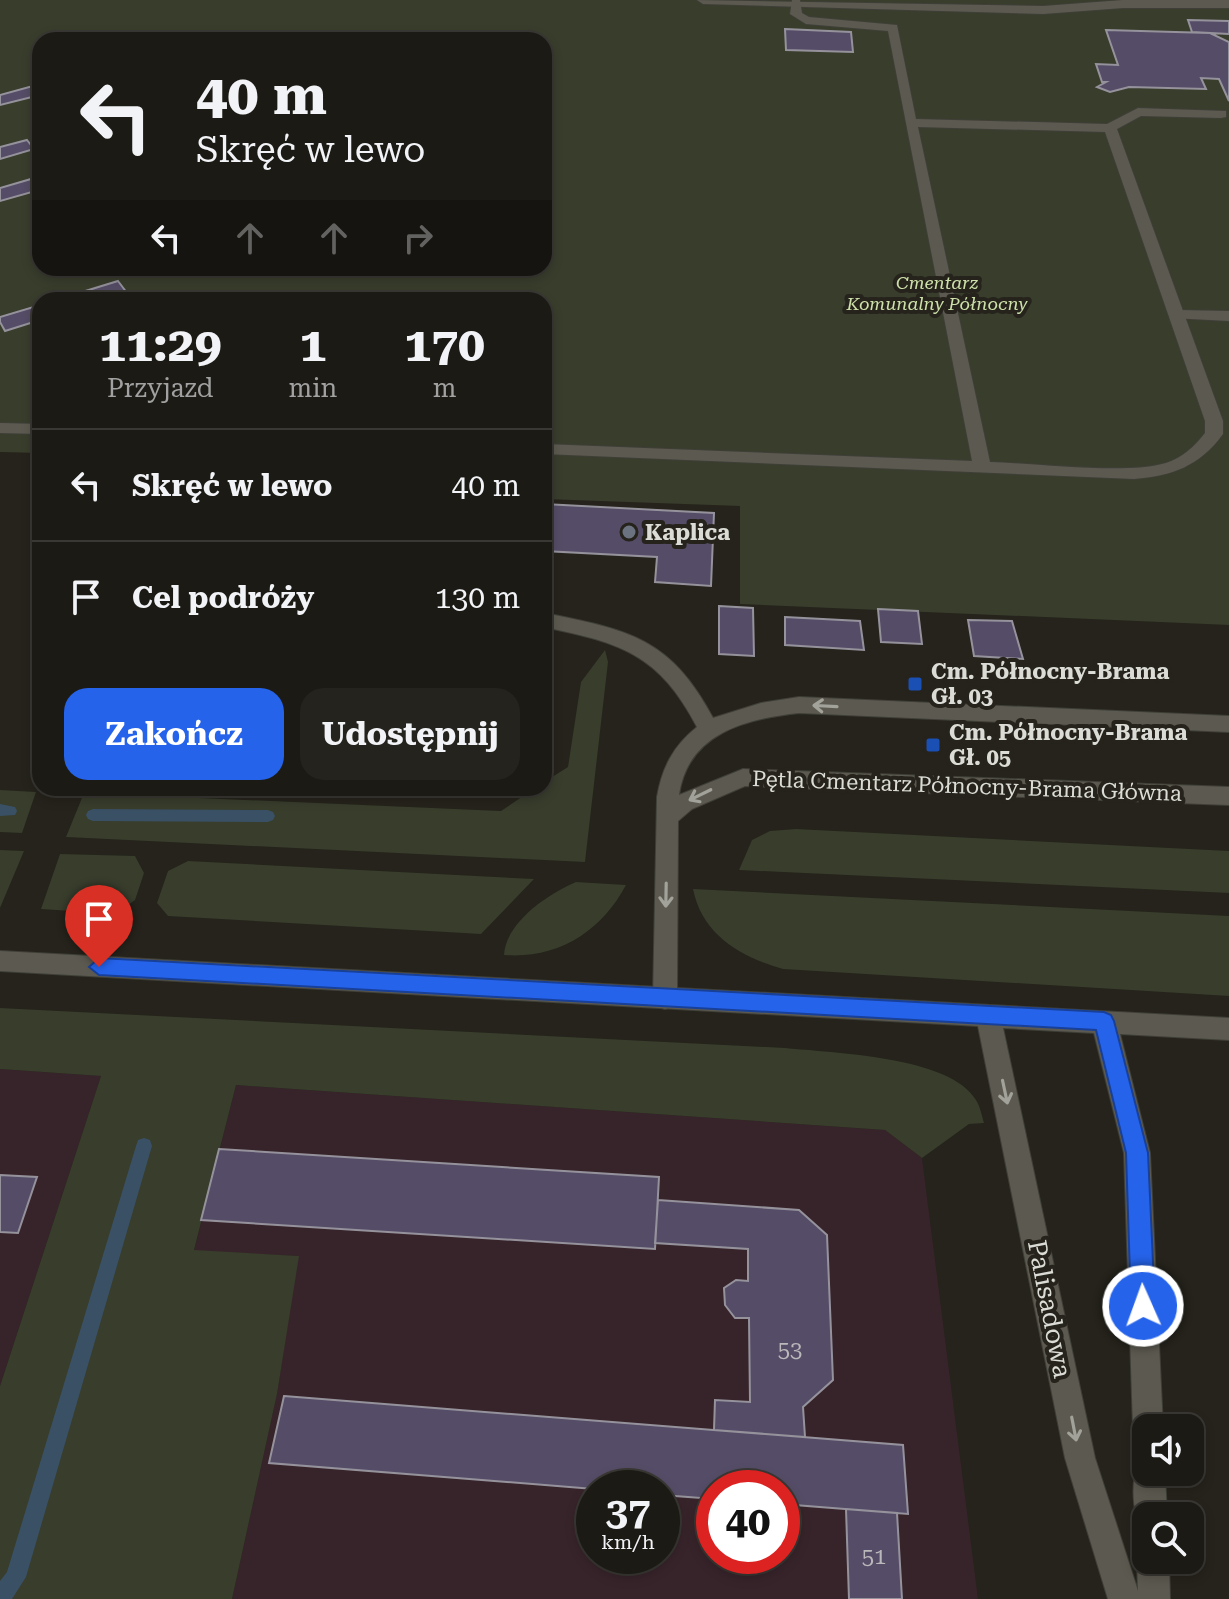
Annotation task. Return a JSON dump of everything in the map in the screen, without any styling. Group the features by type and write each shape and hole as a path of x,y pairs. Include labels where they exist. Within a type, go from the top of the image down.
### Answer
{"street":[{"path":"703,0 1043,10 1123,4 1229,4"},
{"path":"966,0 1001,8"},
{"path":"796,2 796,14 806,20 893,28 982,467"},
{"path":"910,123 1110,128 1138,112 1221,114"},
{"path":"552,449 1134,473 1167,471 1187,462 1214,434 1214,421 1110,128"},
{"path":"1177,315 1229,316"},
{"path":"0,428 32,429"},
{"path":"552,622 617,635 643,645 683,681 708,729"},
{"path":"665,998 667,817 672,774 689,748 708,729 733,716 799,705 1229,724"},
{"name":"Pętla Cmentarz Północny-Brama Główna","path":"667,817 684,803 743,777 1229,796"},
{"path":"0,961 1229,1029"},
{"name":"Palisadowa","path":"988,1016 1080,1458 1124,1599"},
{"path":"1104,1021 1137,1153 1147,1414"},
{"path":"1153,1574 1154,1599"}],"shaded area":[{"path":"0,1069 101,1076 0,1386"},
{"path":"236,1085 885,1130 922,1158 978,1599 232,1599 277,1394 298,1256 194,1251"}],"green space":[{"name":"Cmentarz Komunalny Północny","path":"0,0 1229,0 1229,625 740,604 740,506 552,499 552,292 32,292 32,453 0,452"},
{"path":"605,650 608,662 585,862 66,837 83,796 154,796 501,811 523,796 552,796 552,777 568,767 581,682"},
{"path":"0,790 32,792 35,796 22,833 0,832"},
{"path":"796,829 1229,851 1229,893 739,870 752,840 770,831"},
{"path":"0,850 24,851 0,908"},
{"path":"60,854 135,856 144,873 135,900 116,914 41,909"},
{"path":"188,861 534,879 481,934 168,916 157,903 168,871"},
{"path":"576,882 626,885 604,916 576,939 542,952 504,955 512,931 520,921 541,902"},
{"path":"693,889 1229,916 1229,996 783,969 752,958 726,942 705,919"},
{"path":"0,1008 785,1048 860,1055 889,1059 942,1074 962,1085 976,1100 984,1123 969,1124 922,1158 885,1130 236,1085 194,1250 299,1256 277,1394 232,1599 0,1599 0,1386 101,1076 0,1069"}],"building":[{"path":"1188,20 1229,21 1229,34 1192,32"},
{"path":"785,29 851,32 853,52 786,50"},
{"path":"1106,30 1210,33 1229,42 1229,101 1219,79 1201,78 1206,89 1129,87 1110,92 1097,87 1106,82 1102,82 1096,64 1118,65"},
{"path":"32,86 32,97 0,105 0,95"},
{"path":"27,140 32,150 0,159 0,147"},
{"path":"32,180 32,192 0,201 0,188"},
{"path":"118,281 126,292 82,292"},
{"path":"32,307 32,323 5,331 0,317"},
{"name":"Kaplica","path":"552,504 714,513 711,586 655,582 657,557 552,551"},
{"path":"719,606 753,608 754,656 719,654"},
{"path":"878,609 918,611 922,644 881,642"},
{"path":"785,617 860,621 864,650 785,645"},
{"path":"968,620 1012,621 1023,659 974,656"},
{"path":"219,1149 659,1177 655,1249 201,1220"},
{"path":"0,1175 37,1177 18,1233 0,1232"},
{"path":"658,1200 799,1210 827,1235 833,1380 803,1407 805,1437 714,1430 715,1400 750,1402 749,1318 735,1318 725,1305 724,1288 736,1280 748,1281 748,1249 655,1243"},
{"path":"284,1396 903,1445 908,1514 800,1505 800,1470 696,1470 696,1498 680,1496 680,1470 576,1470 576,1488 269,1463"},
{"path":"846,1509 897,1513 902,1599 849,1599"}],"waterway":[{"path":"0,810 10,811"},
{"path":"93,815 268,816"},
{"path":"0,1598 16,1577 144,1146"}],"place":[{"name":"Kaplica","path":"629,532"},
{"name":"Cm. Północny-Brama Gł. 03","path":"915,684"},
{"name":"Cm. Północny-Brama Gł. 05","path":"933,745"}],"route":[{"path":"99,967 1104,1021 1137,1153 1143,1306"}]}
